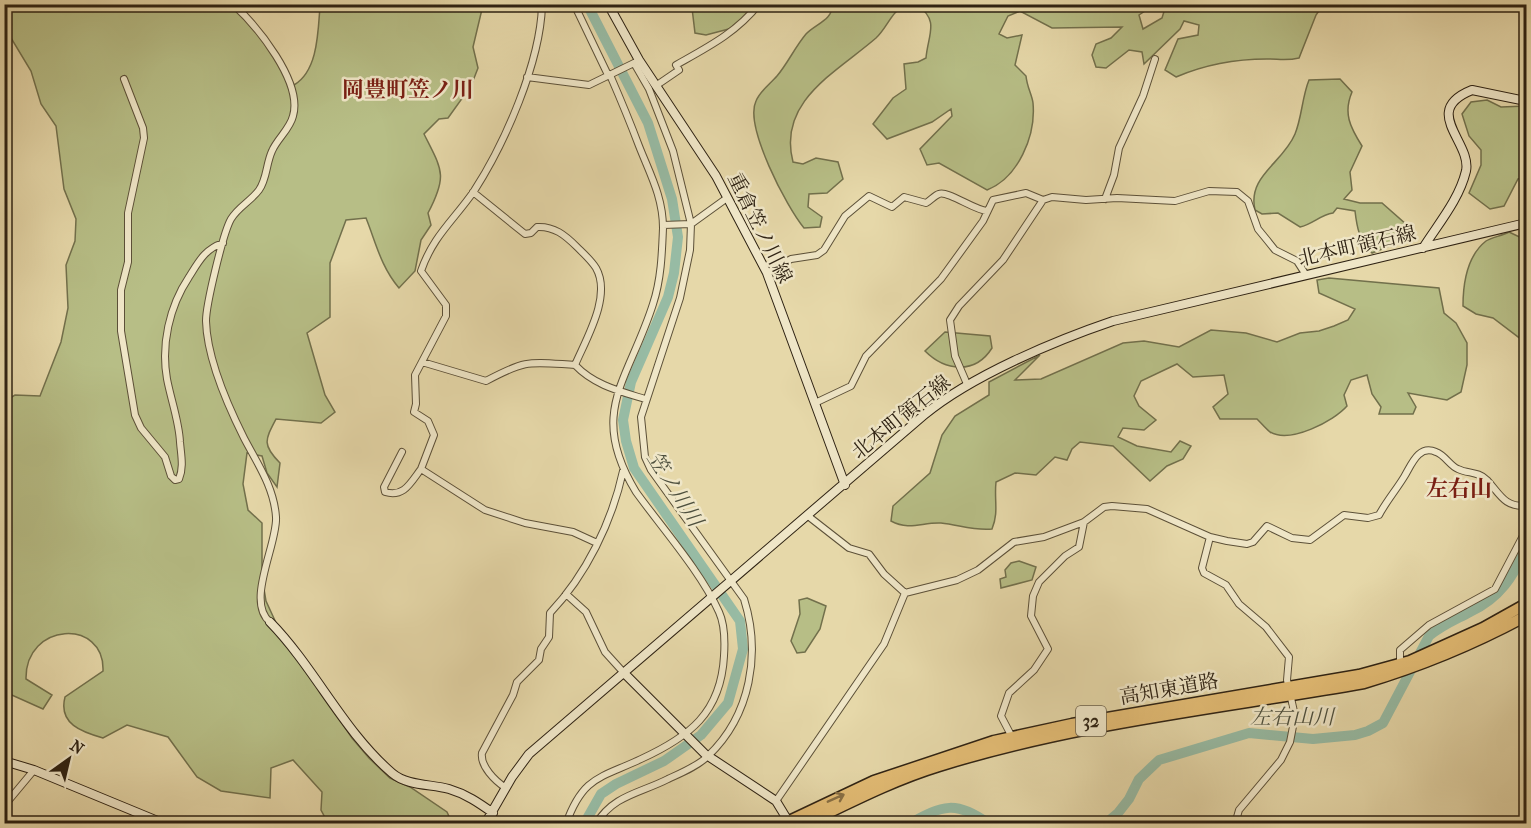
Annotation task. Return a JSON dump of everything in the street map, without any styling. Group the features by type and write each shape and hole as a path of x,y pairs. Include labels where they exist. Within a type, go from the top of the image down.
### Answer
{"highway":[{"name":"高知東道路","path":"1404,667 1527,604"},
{"name":"高知東道路","path":"805,824 937,767 999,749 1071,732 1424,664 1488,637 1527,616"},
{"name":"高知東道路","path":"788,823 874,781 935,759 1012,737 1290,691"}],"main road":[{"name":"重倉笠ノ川線","path":"608,4 634,62 657,85 689,132 767,273 844,485"},
{"path":"1423,248 1454,200 1465,172 1466,155 1453,134 1449,117 1455,100 1472,90 1527,101"},
{"name":"北本町領石線","path":"485,824 529,754 924,415 967,384 1083,331 1113,321 1527,223"},
{"path":"270,622 295,647 351,725 393,774 404,780 463,794 493,813"},
{"path":"624,673 706,755 776,801 788,823"},
{"path":"4,761 34,770 165,824"}],"street":[{"path":"233,4 246,16 276,58 290,81 295,104 293,119 272,150 259,191 232,217 223,243 208,305 208,335 226,396 271,493 276,518 262,590 264,615 270,622"},
{"path":"402,452 383,491 391,494 409,489 421,469 434,435 433,427 414,412 416,404 414,381 446,316 446,305 421,271 438,234 473,192 503,138 527,77 542,28 543,6 531,4"},
{"path":"566,824 575,802 595,778 640,759 685,735 705,715 720,687 724,663 724,630 720,613 712,598 623,471 614,447 613,432 620,391 652,305 661,270 664,225 658,188 610,74 574,4"},
{"path":"657,85 679,70 676,65 728,37 746,21 759,4"},
{"path":"1105,199 1114,175 1119,148 1143,96 1155,59"},
{"path":"527,77 589,85 634,62 649,89 674,151 690,224 690,250 680,298 643,399 641,435 648,463 744,599 750,619 753,664 748,690 738,712 706,755 666,780 617,801 601,814 596,824"},
{"path":"124,79 143,128 144,138 128,213 128,262 121,290 121,331 130,374 135,415 141,428 165,457 171,476 175,480 179,479 182,465 180,432 166,371 166,337 185,282 204,253 211,247 223,243"},
{"path":"815,403 851,386 866,356 941,279 983,221 993,200 1016,194 1026,194 1043,200 1052,197 1175,201 1209,191 1237,192 1248,201 1258,229 1275,250 1297,261 1306,275"},
{"path":"473,192 525,234 531,233 537,227 558,231 595,266 601,283 600,298 575,365"},
{"path":"767,273 791,259 817,255 824,250 844,216 869,196 892,207 904,196 927,203 939,193 987,211"},
{"path":"664,225 690,224 727,198"},
{"path":"967,384 955,356 950,320 959,306 1004,260 1043,200"},
{"path":"422,362 486,381 501,371 531,362 575,365 594,381 643,399"},
{"path":"905,593 938,586 968,576 1014,542 1044,537 1084,522 1104,507 1147,509 1210,537 1247,544 1253,542 1267,526 1304,541 1314,537 1344,514 1373,518 1379,515 1413,460 1423,452 1429,451 1436,452 1457,469 1470,471 1486,479 1500,498 1510,504 1527,506"},
{"path":"421,469 485,510 525,523 573,532 597,543"},
{"path":"506,788 496,782 485,766 482,753 513,695 517,682 539,660 541,649 549,637 550,613 560,605 613,512 623,471"},
{"path":"808,516 849,548 869,554 884,574 905,593"},
{"path":"1012,737 1001,716 1009,693 1034,670 1048,649 1031,616 1032,596 1039,582 1065,556 1079,547 1084,522"},
{"path":"1404,667 1400,650 1429,625 1495,589 1527,530"},
{"path":"1210,537 1202,568 1204,573 1226,585 1239,604 1266,627 1289,657 1290,691 1294,716 1290,742 1281,760 1239,810 1235,824"},
{"path":"776,801 884,644 905,593"},
{"path":"566,594 586,612 605,652 624,673"},
{"path":"4,806 34,770"}],"green space":[{"path":"4,5 232,5 270,45 294,85 308,70 315,50 320,6 315,5 483,5 473,47 478,68 471,86 448,118 439,119 424,134 435,156 440,181 428,213 431,225 421,240 415,271 399,288 383,263 366,218 346,220 330,263 330,317 307,333 325,395 335,412 321,423 276,419 267,442 270,451 280,463 277,487 267,473 262,456 247,453 243,484 248,510 262,523 262,577 266,601 277,625 352,738 369,758 390,778 410,787 447,812 452,823 328,823 321,810 322,792 293,760 271,768 270,798 221,791 197,777 168,737 127,725 103,738 80,730 68,720 65,714 65,697 103,671 100,654 92,642 79,635 65,634 50,637 38,646 29,660 26,679 52,695 43,709 5,692 5,401 15,395 40,396 61,342 68,308 66,265 75,241 76,219 64,189 56,126 41,104 31,71 5,28"},
{"path":"694,5 756,5 740,26 706,35 695,33 692,8"},
{"path":"832,5 906,5 893,15 876,38 814,90 802,105 794,122 790,141 793,162 803,164 816,158 838,162 843,179 827,193 809,194 808,207 822,217 820,227 804,228 778,186 769,166 761,147 754,113 760,94 781,71 806,34 830,14"},
{"path":"917,5 1154,5 1139,15 1143,29 1162,18 1166,5 1323,5 1316,15 1299,58 1232,62 1209,66 1176,77 1165,70 1178,39 1198,35 1199,25 1184,21 1180,29 1144,64 1142,52 1129,50 1106,68 1096,67 1092,55 1096,44 1111,38 1122,27 1052,28 1020,11 1008,16 999,34 1007,38 1022,35 1015,65 1026,76 1033,103 1033,116 1028,142 1016,166 1008,176 987,190 939,163 927,165 920,149 952,116 951,109 932,122 887,139 873,124 893,98 906,89 904,64 926,58 930,22 924,11"},
{"path":"1340,79 1352,92 1348,107 1349,120 1362,146 1350,172 1352,190 1344,199 1360,203 1382,203 1416,233 1372,253 1359,234 1355,211 1337,208 1333,213 1300,227 1278,213 1262,214 1255,210 1256,188 1267,170 1290,144 1295,134 1309,80"},
{"path":"1487,100 1501,107 1526,106 1526,177 1518,179 1504,206 1490,209 1469,193 1481,165 1481,150 1469,136 1462,114 1471,102"},
{"path":"1509,232 1526,240 1526,343 1493,318 1476,314 1463,306 1465,279 1474,254 1486,241"},
{"path":"1329,278 1439,288 1444,313 1456,323 1467,343 1467,365 1461,392 1447,400 1408,393 1416,407 1413,414 1379,414 1381,407 1372,394 1367,375 1351,380 1344,395 1347,406 1341,412 1311,429 1300,433 1279,435 1270,432 1257,419 1220,419 1213,407 1228,394 1224,375 1193,377 1177,364 1141,381 1134,396 1139,406 1156,420 1144,430 1123,428 1118,437 1137,446 1171,452 1180,441 1191,446 1183,459 1167,466 1150,481 1113,446 1080,442 1072,449 1067,460 1055,457 1036,475 1015,473 996,482 996,511 992,529 973,529 941,523 910,526 891,521 893,506 930,473 942,435 955,416 989,395 989,382 1040,355 1015,380 1041,379 1123,343 1144,341 1179,347 1211,330 1246,333 1277,342 1300,333 1319,331 1348,320 1355,309 1319,293 1317,280"},
{"path":"945,332 990,336 992,348 985,357 969,366 951,366 942,363 925,351"},
{"path":"1019,561 1036,567 1032,580 1001,588 1000,579 1006,577 1005,570 1011,563"},
{"path":"807,598 826,606 820,629 805,652 797,653 791,641 800,614 799,600"}],"waterway":[{"name":"笠ノ川川","path":"584,824 601,794 616,784 664,761 701,735 728,703 743,649 740,621 634,468 626,441 623,420 631,382 668,297 674,273 678,237 672,199 648,123 587,4"},
{"name":"左右山川","path":"1105,824 1129,799 1139,779 1159,760 1249,733 1313,739 1355,735 1383,723 1429,636 1481,606 1498,593 1511,577 1526,547"},
{"name":"左右山川","path":"909,824 931,813 949,808 967,811 989,824"}],"district":[{"name":"岡豊町笠ノ川","path":"408,90"},
{"name":"左右山","path":"1459,489"}]}
